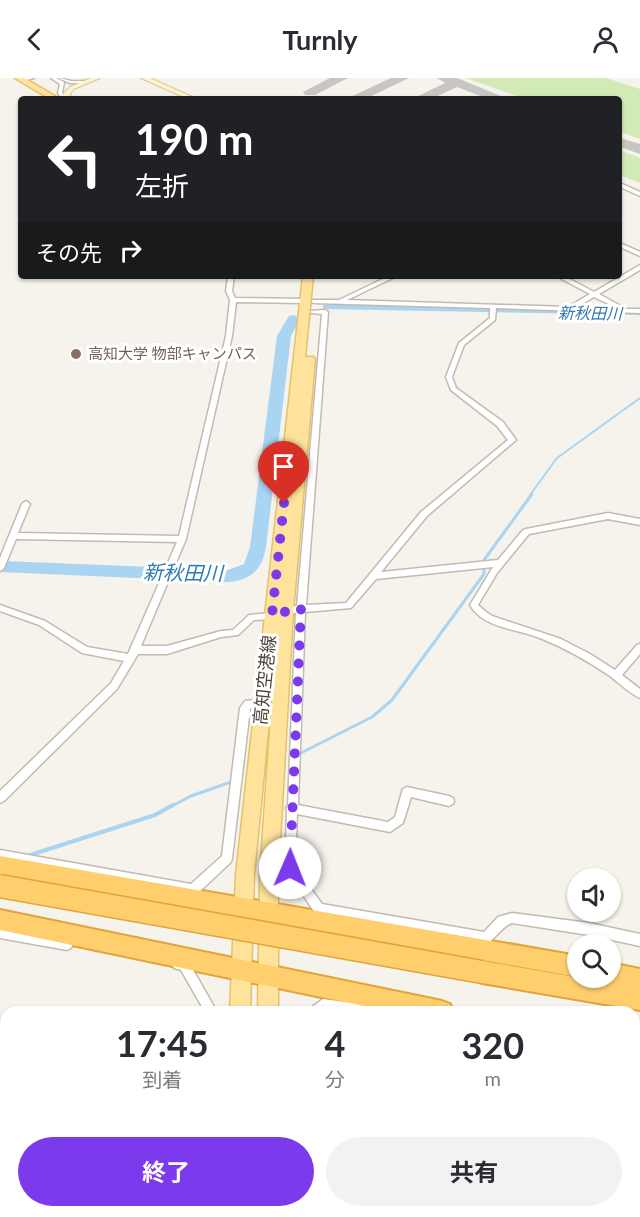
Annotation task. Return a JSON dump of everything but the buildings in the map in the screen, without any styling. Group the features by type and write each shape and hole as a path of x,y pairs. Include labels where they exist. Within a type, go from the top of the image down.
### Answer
{"highway":[{"path":"0,865 567,965"},
{"path":"0,886 640,999"},
{"path":"0,920 412,1006"},
{"path":"621,976 640,980"}],"main road":[{"path":"22,79 51,96"},
{"name":"高知空港線","path":"308,279 311,305"},
{"name":"高知空港線","path":"268,1006 268,912 286,611 311,305 317,279"},
{"name":"高知空港線","path":"240,1006 242,908 263,703 286,611"}],"street":[{"path":"22,79 32,78"},
{"path":"53,78 62,83 60,93 63,96"},
{"path":"60,78 70,82 86,82"},
{"path":"66,96 69,89 97,78"},
{"path":"144,78 187,96"},
{"path":"622,186 640,194"},
{"path":"622,246 640,254"},
{"path":"622,278 640,267"},
{"path":"0,798 114,686 132,654 168,573 182,539 229,336 233,300 229,291 231,279"},
{"path":"381,279 385,281"},
{"path":"338,301 389,279"},
{"path":"565,279 627,311"},
{"path":"569,309 620,279"},
{"path":"233,300 311,305 338,301 493,309 640,311"},
{"path":"311,305 325,312 286,611 291,807 290,868 319,909 486,938 502,921 512,918 589,929 640,940"},
{"path":"0,608 42,623 85,650 132,654 166,650 220,634 235,633 252,618 286,611 348,606 424,514 512,440 500,424 453,389 449,377 461,344 493,320 493,309"},
{"path":"0,568 26,504"},
{"path":"640,522 608,516 526,532 500,563 474,605 476,610 500,623 573,648 616,675 640,694"},
{"path":"14,536 182,539"},
{"path":"373,576 500,563"},
{"path":"616,675 640,648"},
{"path":"0,855 193,890 227,858 245,708 248,704 263,703"},
{"path":"291,807 390,827 399,820 407,792 449,801"},
{"path":"0,932 184,965 208,1006"}],"green space":[{"path":"466,78 606,78 640,89 640,139 622,133 622,96 517,96"},
{"path":"622,151 640,158 640,183 622,176"}],"water":[{"path":"323,305 640,312 640,315 323,309"}],"waterway":[{"name":"新秋田川","path":"3,567 228,576 241,574 250,569 258,547 284,336 294,319"},
{"path":"530,495 557,458 640,398"},
{"path":"484,560 532,494"},
{"path":"299,754 372,717 392,700 484,574 484,566"},
{"path":"170,807 191,796 231,782"},
{"path":"27,856 155,815 173,805"}],"taxiway":[{"path":"310,92 341,78"},
{"path":"360,96 402,78"},
{"path":"444,78 493,96"},
{"path":"426,96 456,83"},
{"path":"622,143 640,149"}],"place":[{"name":"高知大学 物部キャンパス","path":"76,354"}],"route":[{"path":"284,503 272,615 301,608 290,868"}]}
